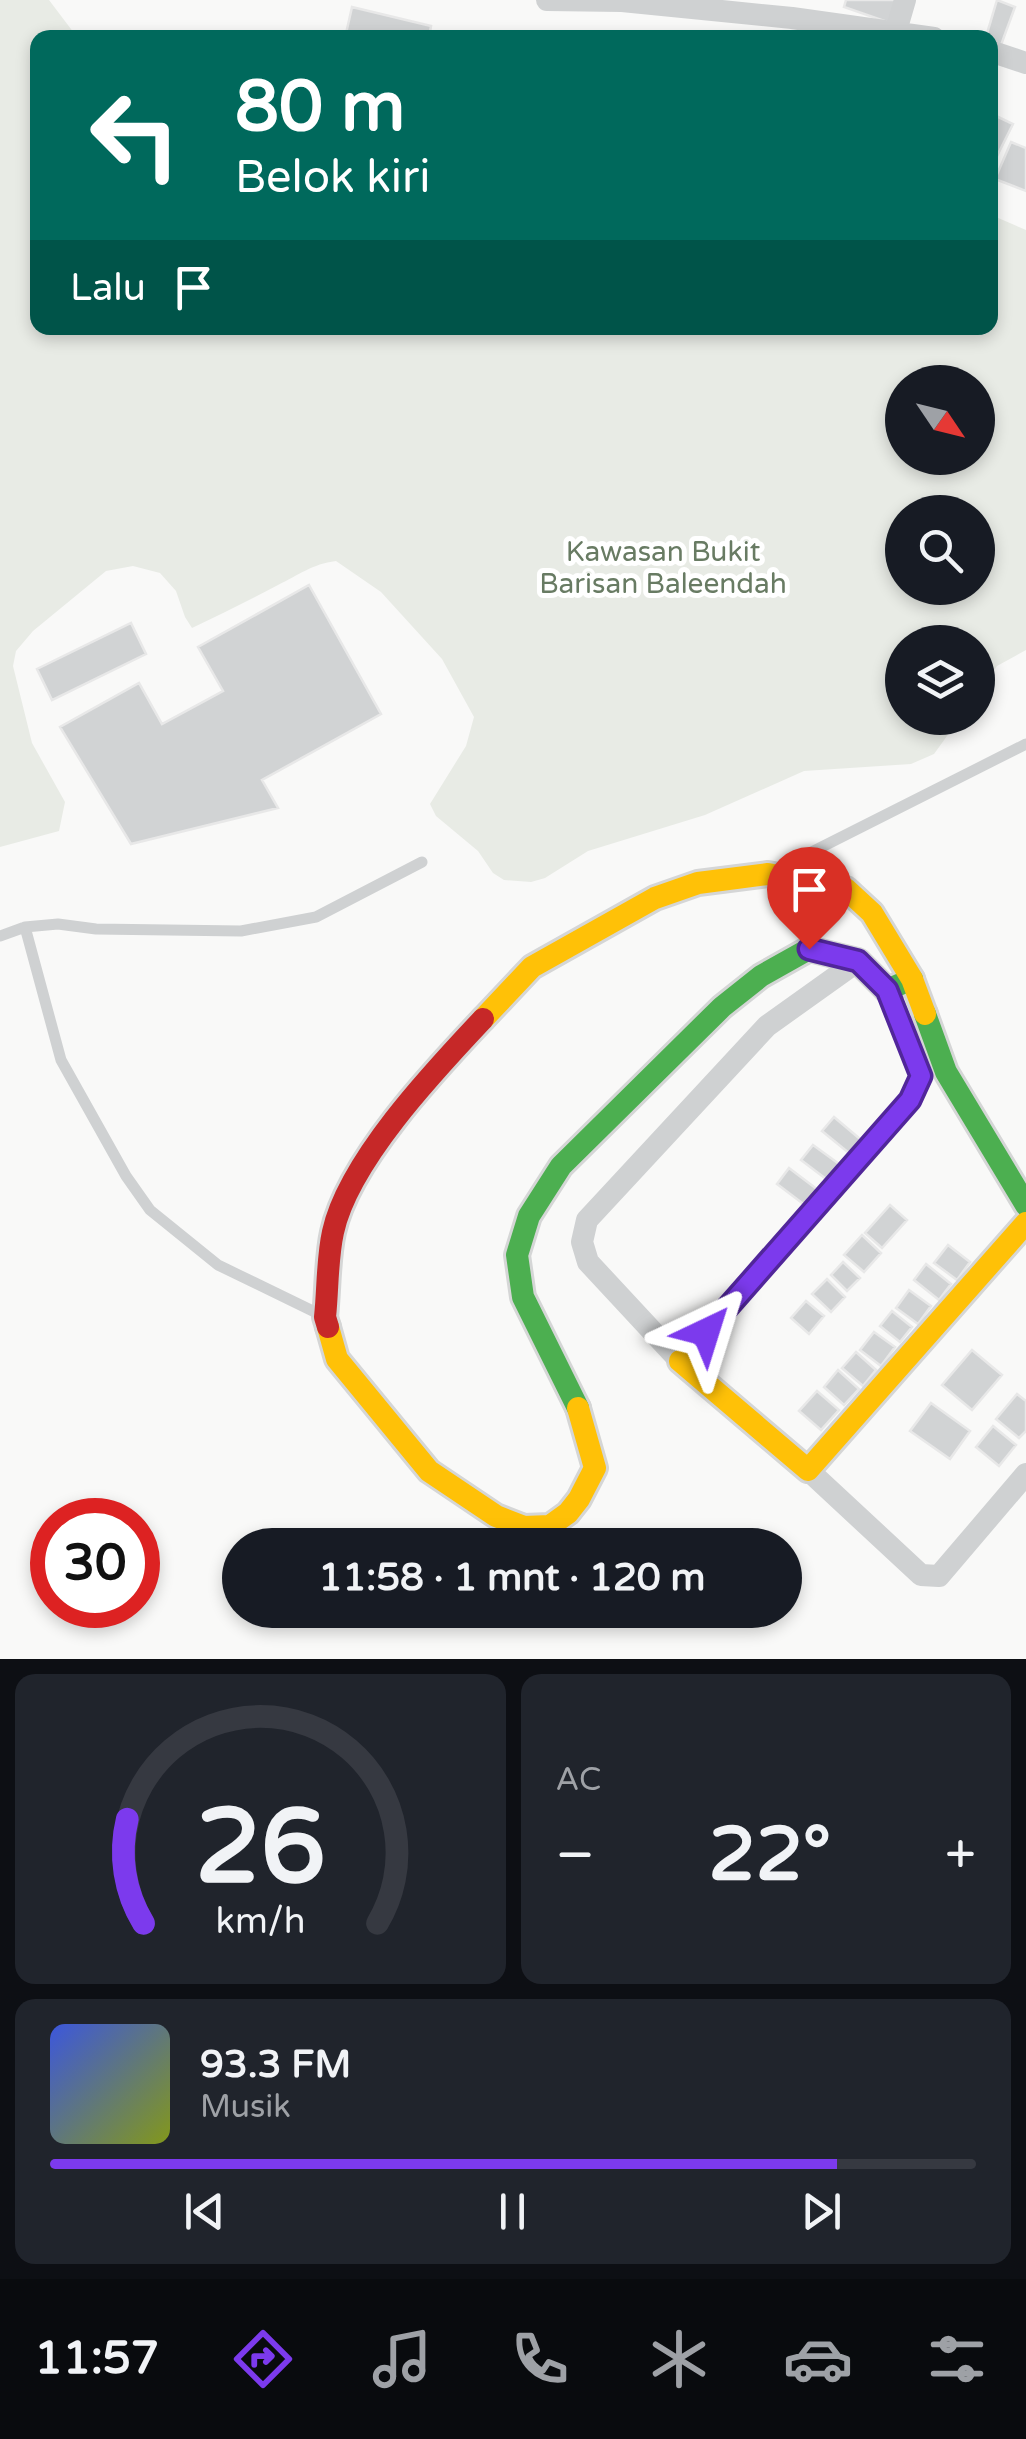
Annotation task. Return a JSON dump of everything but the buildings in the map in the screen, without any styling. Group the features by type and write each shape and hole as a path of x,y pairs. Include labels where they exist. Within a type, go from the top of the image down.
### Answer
{"street":[{"path":"552,0 622,0 887,30"},
{"path":"896,30 905,0"},
{"path":"998,54 1026,63"},
{"path":"680,1360 910,1100 921,1076 887,990 858,961 809,949 761,976 722,1007 560,1166 540,1195 521,1234 519,1288 574,1398 595,1468 580,1499 550,1526 524,1527 496,1516 429,1471 337,1359 325,1317 333,1231 353,1180 424,1082 532,967 655,898 698,882 768,874 846,889 872,914 912,979 946,1072 1026,1205"},
{"path":"858,961 768,1026 587,1220 582,1242 588,1262 680,1360 808,1470 921,1575 939,1576 1026,1474"},
{"path":"887,990 912,979"},
{"path":"808,1470 1026,1223"}],"lane":[{"path":"768,874 1026,744"},
{"path":"0,936 25,927 58,924 96,929 241,931 316,917 422,862"},
{"path":"25,927 62,1060 126,1176 150,1210 218,1265 325,1317"}],"green space":[{"name":"Kawasan Bukit Barisan Baleendah","path":"0,0 49,0 72,30 30,30 30,335 998,335 998,218 1026,230 1026,650 995,669 995,625 885,625 885,735 948,735 934,754 911,764 804,771 705,815 588,851 545,878 531,882 504,880 493,873 478,851 436,816 430,804 466,746 474,717 442,659 381,592 336,561 327,562 192,628 176,591 160,573 133,566 106,571 33,631 16,651 13,666 32,743 65,802 59,831 0,847"}],"traffic: fast":[{"path":"578,1408 523,1297 517,1255 529,1216 561,1166 722,1007 761,976 809,949 858,961 887,990 912,979"},
{"path":"925,1014 946,1072 1026,1205"}],"traffic: slow":[{"path":"483,1019 532,967 655,898 698,883 768,874 846,889 872,913 912,979 925,1014"},
{"path":"680,1361 808,1470 1026,1223"},
{"path":"328,1327 337,1359 429,1471 496,1516 524,1527 550,1526 568,1513 595,1468 578,1408"}],"traffic: jam":[{"path":"328,1327 325,1317 331,1242 356,1176 395,1119 483,1019"}],"route":[{"path":"706,1332 910,1100 921,1076 887,990 858,961 809,949"}]}
